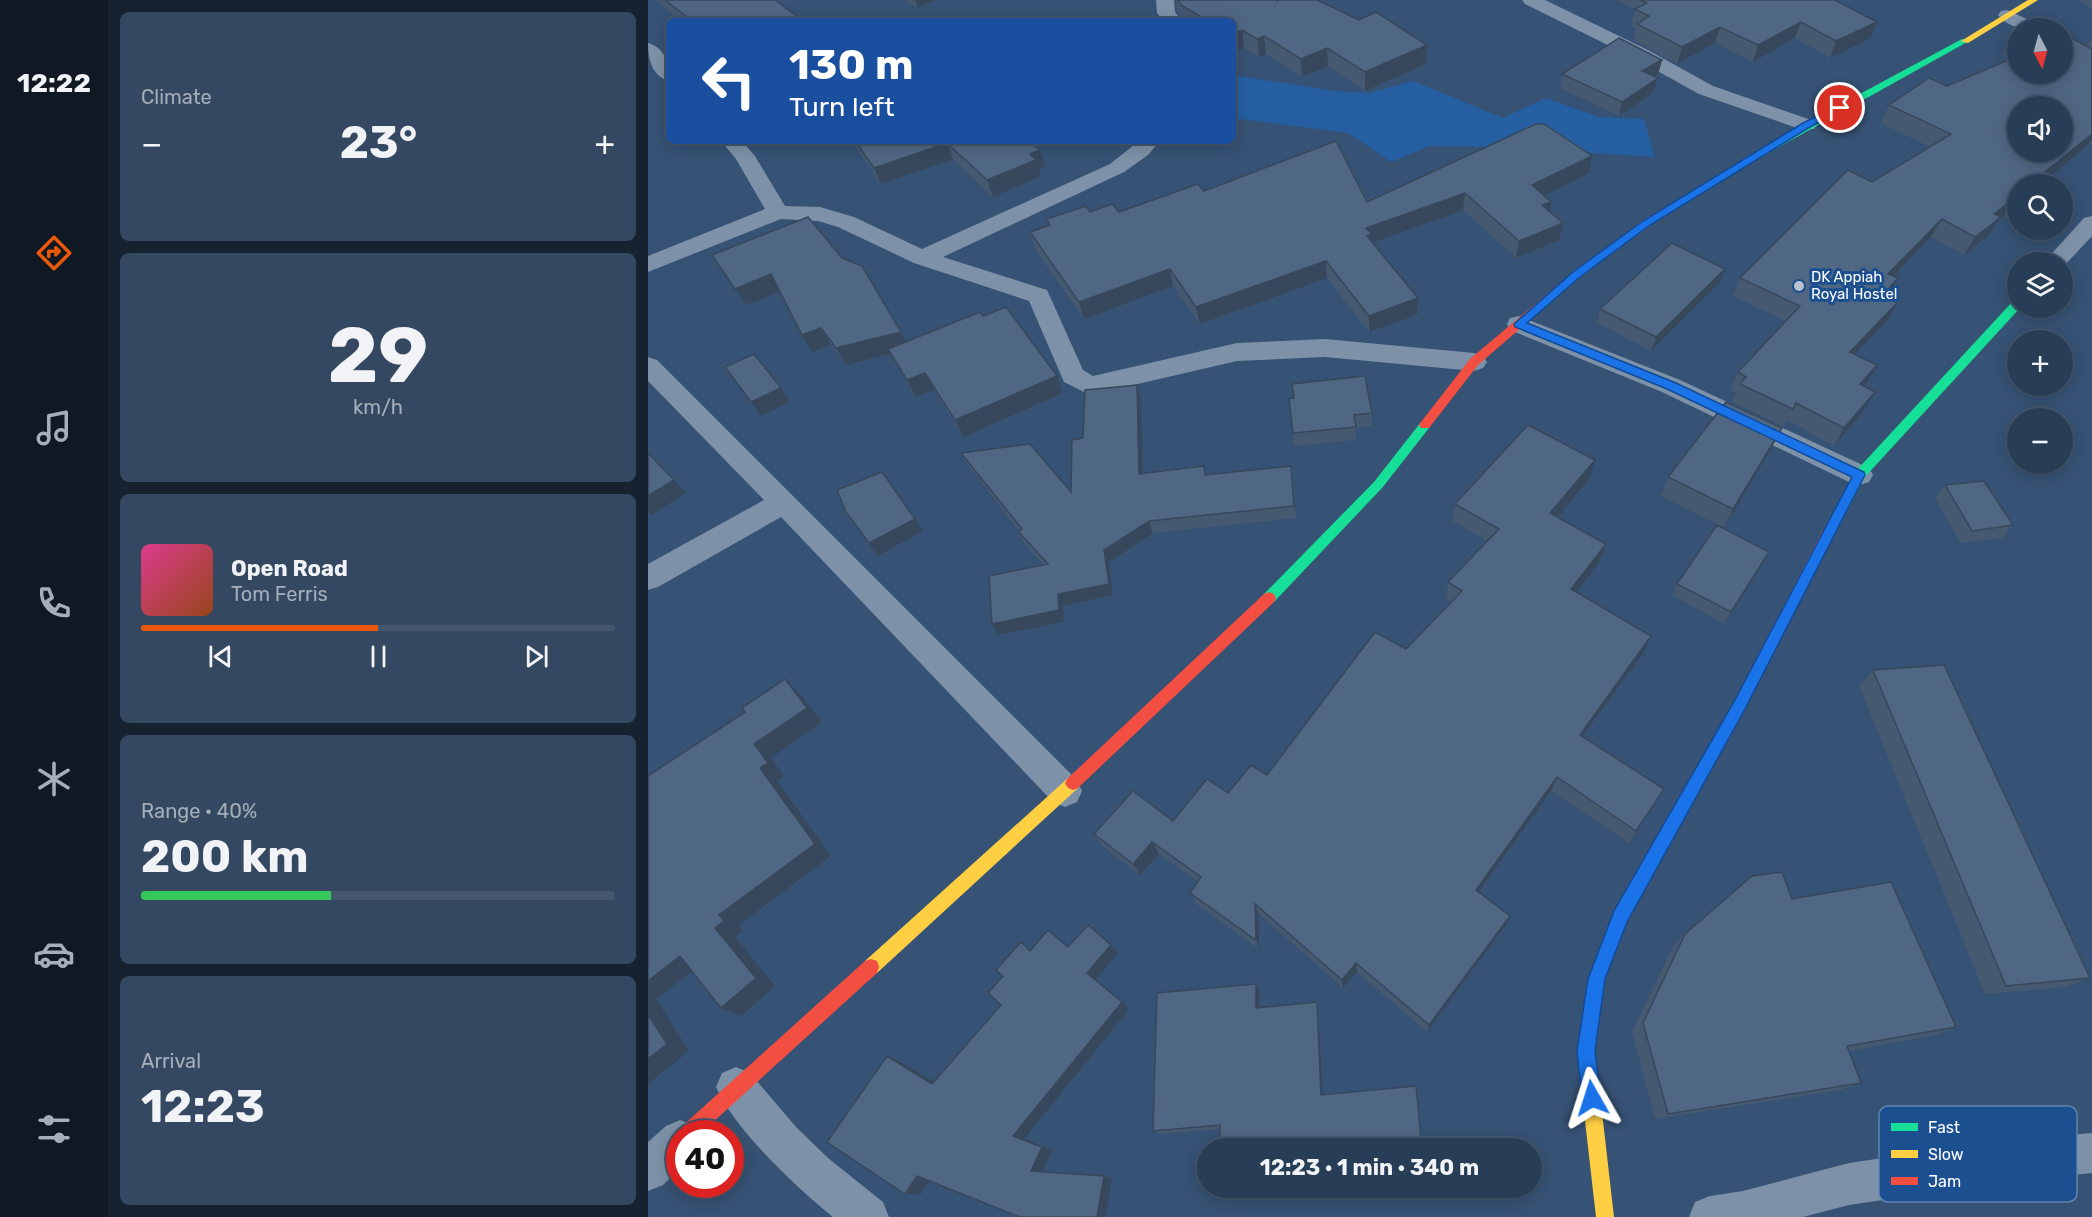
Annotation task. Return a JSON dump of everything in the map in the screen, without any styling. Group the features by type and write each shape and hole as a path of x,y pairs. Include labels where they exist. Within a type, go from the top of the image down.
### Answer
{"street":[{"path":"1165,0 1166,13 1170,18"},
{"path":"1531,0 1641,54 1706,90 1806,125"},
{"path":"701,1120 1065,791 1252,616 1370,493 1474,362 1576,274 1646,223 1806,125 1920,66 2034,0"},
{"path":"2007,15 2013,18"},
{"path":"648,49 666,71"},
{"path":"734,144 745,156 778,212"},
{"path":"922,258 1117,168 1147,144"},
{"path":"648,264 778,212 820,214 846,222 922,258 1039,296 1073,376 1090,386 1237,352 1324,348 1474,362"},
{"path":"2064,252 2092,223"},
{"path":"1605,1217 1586,1051 1596,979 1620,917 1740,705 1859,475 2007,315"},
{"path":"1519,324 1671,386 1859,475"},
{"path":"648,366 784,502 1065,791"},
{"path":"648,578 784,502"},
{"path":"736,1087 790,1153 838,1196 868,1217"},
{"path":"648,1170 666,1153"},
{"path":"2077,1154 2092,1153"},
{"path":"1710,1217 1743,1212 1849,1184 1879,1180"}],"shaded area":[{"path":"1236,75 1334,91 1370,93 1413,81 1503,118 1546,98 1599,117 1644,119 1655,157 1494,147 1430,146 1391,162 1348,133 1236,118"}],"building":[{"path":"665,0 775,0 799,18 688,18"},
{"path":"1178,0 1317,0 1359,20 1376,12 1427,45 1365,72 1327,48 1301,59 1264,36 1257,39 1242,30 1236,32 1236,18 1203,18 1181,5"},
{"path":"1641,0 1835,0 1877,22 1836,41 1801,22 1758,45 1720,27 1682,47 1637,24 1649,16 1635,9 1647,3"},
{"path":"1619,38 1662,60 1642,71 1658,78 1622,102 1562,74"},
{"path":"2073,39 2092,49 2092,134 2073,149 2073,96 2007,96 2007,162 2057,162 2042,174 2007,174 2007,204 1994,214 2001,217 1975,237 1942,219 1888,274 1898,278 1885,293 1897,303 1850,352 1877,365 1860,384 1875,392 1844,428 1796,403 1793,409 1740,384 1746,377 1738,372 1800,306 1740,278 1848,170 1872,182 1951,134 1889,105 1929,78 1947,86 2007,61 2007,84 2073,84"},
{"path":"1536,124 1544,124 1592,156 1532,185 1551,202 1542,205 1563,223 1519,241 1465,193 1366,228 1372,234 1367,236 1418,298 1369,316 1326,261 1196,307 1170,269 1079,302 1030,232 1050,225 1047,219 1086,206 1090,212 1112,204 1119,212 1198,184 1204,191 1336,141 1367,202"},
{"path":"857,144 944,144 874,168"},
{"path":"948,144 1033,144 1040,150 1030,154 1036,160 987,180"},
{"path":"808,217 842,258 862,266 901,332 836,348 821,328 802,335 771,274 735,289 712,255"},
{"path":"1672,243 1725,269 1656,337 1600,309"},
{"path":"1006,307 1057,376 955,420 925,373 907,380 888,349 980,312 983,316"},
{"path":"754,354 781,388 751,402 725,367"},
{"path":"1365,376 1372,413 1354,415 1356,427 1293,433 1289,399 1294,398 1292,384"},
{"path":"1137,385 1139,474 1204,466 1205,475 1291,466 1294,506 1149,521 1104,550 1109,584 1058,594 1059,610 992,624 989,576 1048,564 1018,531 1022,529 961,453 1030,444 1071,492 1072,440 1083,438 1085,390"},
{"path":"1726,402 1782,428 1733,509 1668,477"},
{"path":"1528,425 1595,460 1550,513 1606,544 1571,589 1651,636 1580,735 1664,789 1636,831 1557,777 1476,890 1510,916 1429,1025 1356,963 1342,980 1255,904 1256,940 1190,893 1201,877 1152,842 1133,864 1094,834 1133,791 1173,821 1207,779 1228,793 1251,765 1267,775 1375,632 1406,649 1462,591 1448,582 1499,529 1455,504"},
{"path":"648,453 674,480 648,496"},
{"path":"882,472 915,519 869,543 846,512 837,490"},
{"path":"1984,481 2013,525 1972,531 1945,485"},
{"path":"1717,525 1769,552 1731,612 1677,584"},
{"path":"1944,665 2090,978 2006,986 1873,670"},
{"path":"785,679 807,708 754,744 768,763 760,768 815,844 719,915 724,921 715,928 756,978 721,1008 680,956 648,981 648,776 745,712 742,708"},
{"path":"1782,872 1792,899 1891,882 1956,1027 1847,1046 1861,1083 1668,1114 1643,1023 1685,934 1752,876"},
{"path":"1088,925 1111,945 1087,973 1122,1002 1013,1136 1042,1147 1031,1171 1104,1176 1097,1217 1020,1217 917,1176 905,1194 827,1142 887,1056 932,1084 1001,1005 988,993 1003,976 996,970 1021,942 1030,951 1048,930 1068,947"},
{"path":"1256,984 1256,1008 1317,1002 1321,1095 1416,1086 1421,1138 1220,1138 1220,1125 1153,1131 1157,993"},
{"path":"648,1015 667,1044 648,1059"}],"traffic: fast":[{"path":"1756,156 1965,41"},
{"path":"1828,534 1859,475 2007,315"},
{"path":"1269,598 1378,485 1425,425"}],"traffic: slow":[{"path":"1965,41 2034,0"},
{"path":"871,967 1073,783"},
{"path":"1600,969 1596,979 1586,1051 1605,1217"}],"traffic: jam":[{"path":"1425,425 1474,362 1577,274 1646,223 1756,156"},
{"path":"1600,969 1620,917 1740,705 1828,534"},
{"path":"1073,783 1269,598"},
{"path":"702,1120 871,967"}],"place":[{"name":"DK Appiah Royal Hostel","path":"1799,286"}],"route":[{"path":"1592,1098 1586,1051 1596,979 1620,917 1740,705 1859,475 1671,386 1519,324 1576,274 1646,223 1806,125 1840,108"}]}
